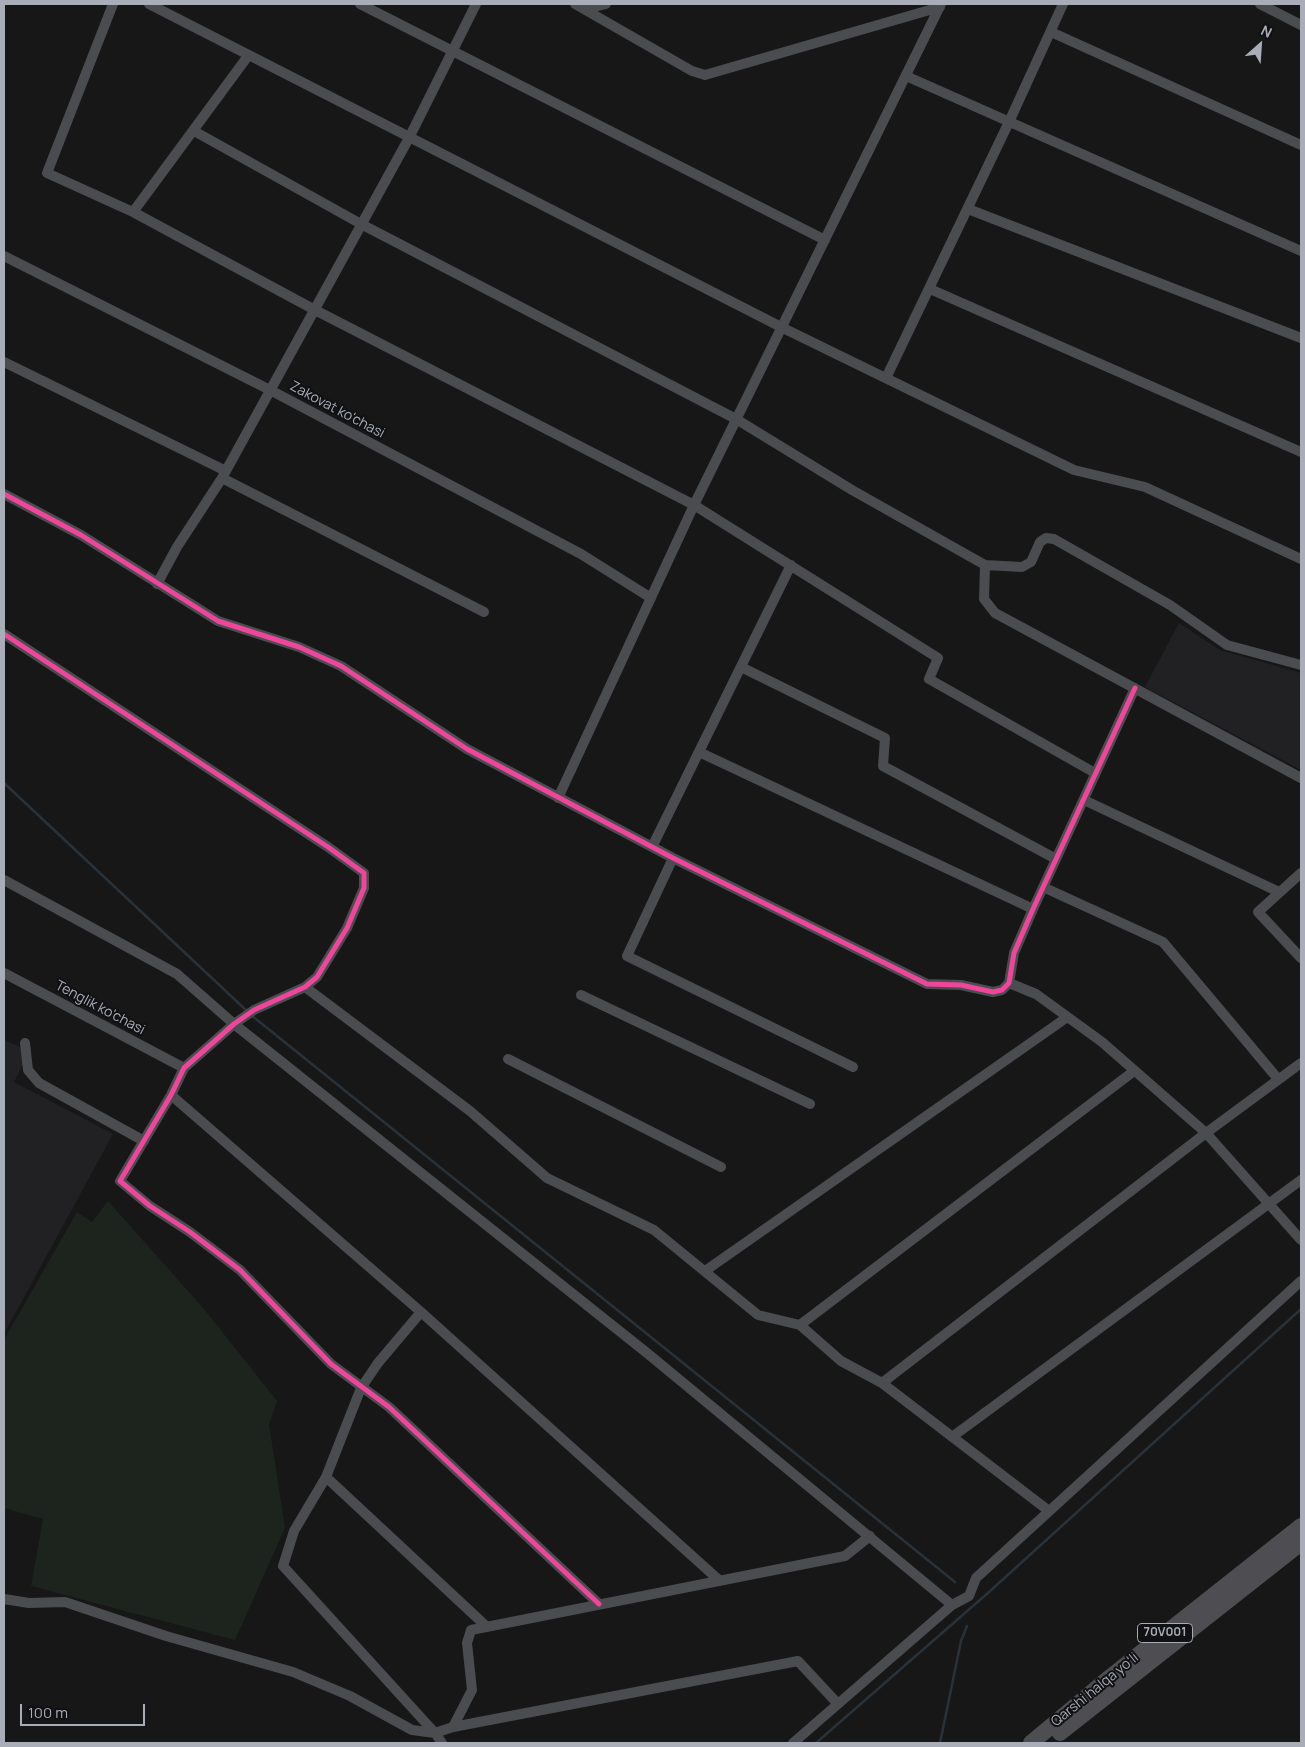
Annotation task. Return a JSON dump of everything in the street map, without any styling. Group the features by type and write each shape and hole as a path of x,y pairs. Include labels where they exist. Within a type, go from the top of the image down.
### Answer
{"highway":[{"name":"Qarshi halqa yoʻli","path":"1031,1743 1109,1678 1301,1526"},
{"name":"Qarshi halqa yoʻli","path":"1046,1743 1301,1543"}],"street":[{"path":"113,4 47,173 133,212 315,310 694,505 938,658 929,679 1095,773"},
{"path":"149,4 783,328 1074,470 1145,488 1301,559"},
{"path":"360,4 825,240"},
{"path":"157,584 177,547 224,474 315,310 409,138 476,4"},
{"path":"575,4 692,71 705,75 941,5"},
{"path":"586,9 606,4"},
{"path":"886,378 968,209 1063,4"},
{"path":"1260,4 1301,25"},
{"path":"558,798 694,505 941,5"},
{"path":"1051,32 1301,145"},
{"path":"133,212 248,56"},
{"path":"906,76 1301,251"},
{"path":"194,131 361,224 736,419 852,490 985,565 1022,567 1030,562 1040,542 1046,538 1054,539 1170,605 1228,645 1301,666"},
{"path":"968,209 1301,338"},
{"name":"Zakovat ko'chasi","path":"4,256 270,390 581,554 651,598"},
{"path":"930,289 1301,452"},
{"path":"4,362 224,474 484,612"},
{"path":"4,494 81,535 218,621 299,647 341,666 468,749 558,798 673,858 927,984 961,985 993,992 1002,990 1009,983 1014,954 1033,909 1135,688"},
{"path":"652,846 791,565"},
{"path":"985,565 984,599 995,613 1301,778"},
{"path":"4,634 328,847 364,873 364,888 347,928 317,977 305,986 254,1010 184,1068 171,1095 120,1181 150,1206 190,1232 240,1270 331,1364 389,1407 600,1604"},
{"path":"741,667 885,738 883,766 1056,859"},
{"path":"699,752 1033,909"},
{"path":"1084,800 1279,892"},
{"path":"673,858 627,956 853,1067"},
{"path":"1301,872 1258,912 1301,958"},
{"path":"4,880 177,974 647,1353 952,1605"},
{"path":"1043,887 1163,942 1278,1080"},
{"name":"Tenglik ko'chasi","path":"4,973 184,1068"},
{"path":"1009,983 1036,994 1066,1018 1102,1042 1206,1133 1301,1240"},
{"path":"305,986 470,1111 547,1178 654,1230 758,1315 800,1325 840,1361 882,1383 1050,1510"},
{"path":"580,995 810,1104"},
{"path":"705,1271 1066,1018"},
{"path":"25,1043 28,1070 39,1083 144,1141"},
{"path":"508,1058 721,1167"},
{"path":"882,1383 1206,1133 1301,1063"},
{"path":"800,1325 1134,1071"},
{"path":"171,1095 421,1312 720,1581"},
{"path":"952,1437 1301,1180"},
{"path":"793,1743 952,1605 969,1596 976,1578 1301,1281"},
{"path":"421,1312 378,1363 362,1388 326,1477 294,1531 283,1566 442,1743"},
{"path":"326,1477 487,1627"},
{"path":"453,1727 472,1690 467,1643 471,1630 845,1556 870,1536"},
{"path":"4,1599 29,1603 65,1602 166,1636 293,1672 350,1696 412,1730 435,1733 453,1727 798,1661 838,1704"}],"shaded area":[{"path":"1179,623 1220,650 1301,673 1301,770 1145,687"},
{"path":"4,1040 30,1051 14,1082 113,1134 4,1334"},
{"path":"108,1201 204,1309 277,1401 269,1424 285,1528 235,1640 31,1586 43,1519 4,1508 4,1340 77,1212 92,1222"}],"waterway":[{"path":"4,783 247,1011"},
{"path":"251,1015 955,1582"},
{"path":"816,1743 989,1592 1301,1309"},
{"path":"940,1743 961,1641 967,1626"}],"cycle path":[{"path":"4,494 81,535 218,621 299,647 341,666 467,749 673,858 927,984 961,985 993,992 1002,990 1009,983 1014,953 1135,688"},
{"path":"4,634 328,847 364,873 364,888 347,928 317,977 305,987 254,1010 234,1024 184,1068 171,1095 120,1181 150,1206 190,1232 240,1270 331,1364 389,1407 599,1604"}]}
